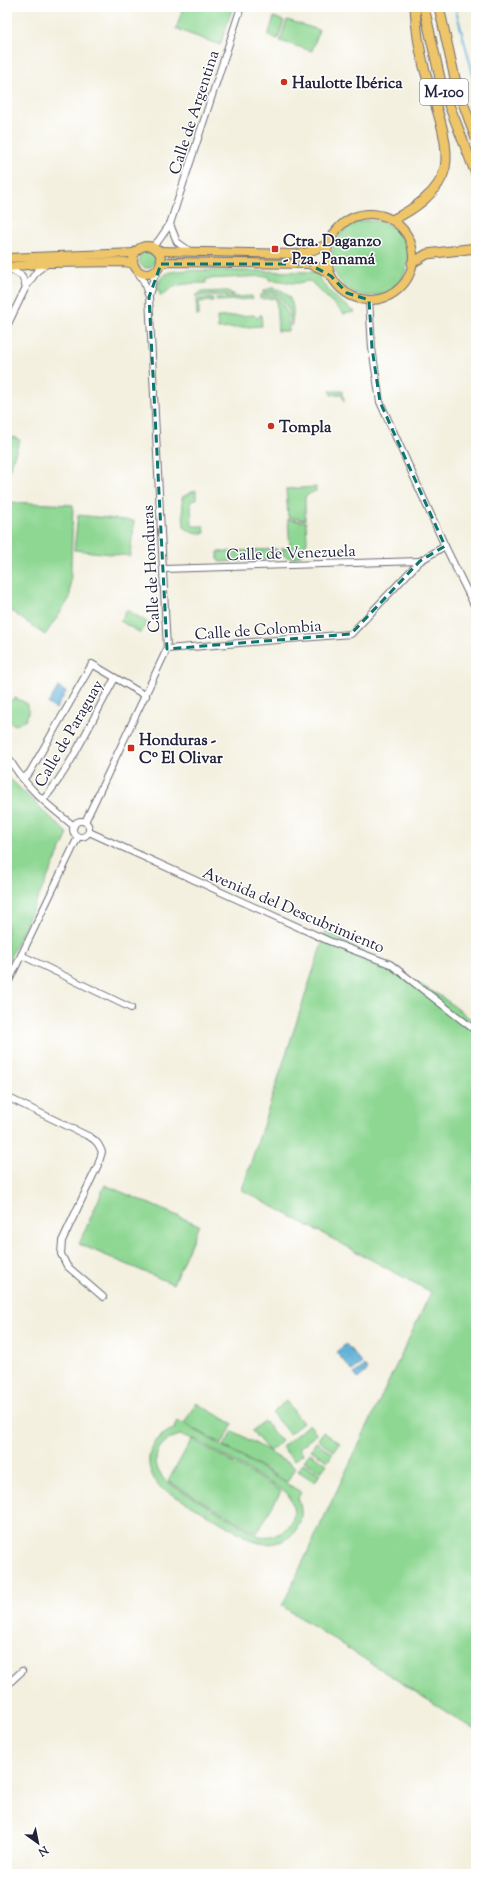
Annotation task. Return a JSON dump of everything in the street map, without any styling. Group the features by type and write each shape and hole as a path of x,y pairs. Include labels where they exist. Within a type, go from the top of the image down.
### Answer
{"highway":[{"path":"392,220 404,215 426,198 439,182 445,169 447,154 437,111 424,67 416,23 415,7"},
{"name":"M-100","path":"424,7 442,88 476,174"},
{"name":"M-100","path":"439,7 456,83 476,139"},
{"path":"412,263 427,254 476,248"}],"main road":[{"path":"7,267 49,263 126,262 148,275 169,262 310,264 322,269 331,276 338,286 347,293 357,298 369,300 382,298 393,293 403,284 410,273 412,263 413,256 410,240 405,232 392,220 380,215 368,214 355,217 344,223 335,232 329,243 327,254 331,276"},
{"path":"7,258 135,253 140,248 296,254 309,252 329,243"},
{"path":"155,249 162,257 160,267"},
{"path":"135,253 135,267"}],"street":[{"name":"Calle de Argentina","path":"155,249 159,240 170,224 241,7"},
{"path":"170,224 177,242 188,250"},
{"path":"7,326 26,287 37,271 49,263"},
{"path":"7,267 22,276 26,287"},
{"name":"Calle de Honduras","path":"85,822 167,649 148,297 143,280 135,267"},
{"name":"Calle de Honduras","path":"148,297 154,277 160,267"},
{"path":"369,300 372,348 380,402 445,546 476,609"},
{"path":"420,561 445,546"},
{"name":"Calle de Venezuela","path":"163,569 420,561"},
{"name":"Calle de Colombia","path":"167,649 351,634 420,561"},
{"path":"22,779 30,772 92,664 146,696"},
{"name":"Calle de Paraguay","path":"43,800 51,791 78,746 115,678"},
{"path":"7,755 16,773 43,800 74,826 73,830 78,837"},
{"path":"74,826 77,823 85,822 88,825 89,832 82,837 78,837"},
{"name":"Avenida del Descubrimiento","path":"89,832 330,941 390,964 476,1031"},
{"path":"7,985 78,837"},
{"path":"21,955 131,1008"},
{"path":"7,1096 90,1137 97,1141 101,1148 102,1152 98,1165 62,1241 61,1254 67,1266 103,1297"},
{"path":"7,1685 22,1671"}],"highlighted area":[{"path":"161,264 309,264 331,276 347,293 369,300 372,348 380,402 445,546 420,561 351,634 167,649 149,297"}],"green space":[{"path":"183,7 233,7 220,45 176,29"},
{"path":"274,17 284,21 278,39 268,36"},
{"path":"287,20 319,30 312,51 280,41"},
{"path":"370,220 385,223 397,231 405,243 408,258 405,273 397,285 385,293 370,296 355,293 343,285 335,273 332,258 335,243 343,231 355,223"},
{"path":"144,252 150,252 155,257 153,266 150,268 144,268 139,263 139,257"},
{"path":"187,270 316,272 333,294 355,312 344,314 310,281 293,283 269,280 269,276 206,279 206,283 177,286 167,291 162,296 160,295 160,291 157,290 158,283 163,275 171,272"},
{"path":"272,288 285,292 289,296 293,307 291,326 290,312 277,292 263,293 263,291"},
{"path":"227,291 235,295 195,296 200,292"},
{"path":"276,294 288,314 289,331 278,331 276,298 260,299 260,295"},
{"path":"252,296 253,299 217,301 216,298"},
{"path":"213,298 213,301 199,302 199,315 197,316 196,299"},
{"path":"261,314 262,326 218,329 217,317 254,315 257,318"},
{"path":"330,391 343,391 344,401 342,394 331,395"},
{"path":"7,435 20,440 7,476"},
{"path":"316,487 316,491 305,497 305,520 288,517 286,489"},
{"path":"196,490 196,500 191,501 192,526 204,526 205,533 193,533 184,527 182,497"},
{"path":"7,502 73,505 70,598 45,635 7,608"},
{"path":"78,515 134,521 130,556 74,550"},
{"path":"288,519 306,522 307,541 305,550 300,556 293,558 283,555 282,548 290,548"},
{"path":"277,549 277,555 274,559 220,562 218,560 218,552"},
{"path":"127,610 147,622 141,633 120,621"},
{"path":"16,698 26,703 29,710 26,720 16,725 7,721 7,702"},
{"path":"7,776 67,833 67,836 7,964"},
{"path":"326,931 442,997 476,1023 476,1731 282,1606 431,1292 242,1190"},
{"path":"105,1185 199,1225 173,1284 79,1244"},
{"path":"286,1401 303,1423 289,1434 272,1413"},
{"path":"196,1403 233,1424 222,1444 184,1423"},
{"path":"178,1420 301,1492 298,1498 301,1509 301,1519 297,1528 291,1535 274,1543 264,1544 253,1541 161,1488 154,1480 150,1471 150,1454 158,1438 176,1428 174,1427","holes":["181,1435 197,1440 286,1492 291,1501 293,1517 285,1530 278,1534 259,1536 167,1482 157,1468 156,1461 160,1447 165,1442"]},
{"path":"264,1421 281,1441 269,1452 296,1468 287,1482 224,1446 233,1431 269,1451 252,1431"},
{"path":"309,1424 317,1434 299,1448 303,1454 294,1461 282,1447"},
{"path":"323,1432 340,1443 334,1451 318,1440"},
{"path":"192,1439 281,1491 257,1533 168,1481"},
{"path":"316,1442 333,1453 328,1461 311,1450"},
{"path":"310,1453 327,1464 321,1472 304,1461"},
{"path":"303,1463 320,1474 315,1482 298,1471"}],"water":[{"path":"58,687 66,692 56,709 48,704"},
{"path":"346,1344 362,1363 352,1371 336,1352"},
{"path":"364,1366 368,1370 358,1379 354,1374"}],"waterway":[{"path":"455,7 476,85"}],"place":[{"name":"Haulotte Ibérica","path":"284,82"},
{"name":"Ctra. Daganzo - Pza. Panamá","path":"275,249"},
{"name":"Tompla","path":"271,426"},
{"name":"Honduras - Cº El Olivar","path":"131,748"}]}
